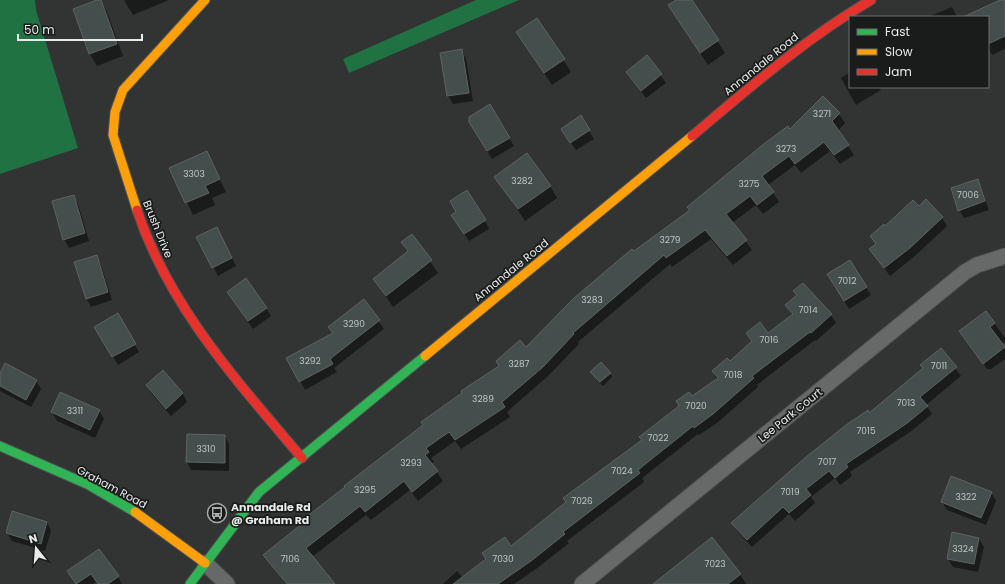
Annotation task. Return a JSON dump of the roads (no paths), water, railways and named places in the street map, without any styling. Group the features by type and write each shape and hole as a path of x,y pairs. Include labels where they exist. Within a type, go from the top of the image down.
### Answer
{"main road":[{"name":"Brush Drive","path":"205,0 123,90 116,102 112,119 113,135 142,224 172,290 196,327 251,397 302,458"},
{"name":"Annandale Road","path":"190,584 259,492 767,74 815,36 851,11 871,0"},
{"name":"Graham Road","path":"0,446 88,485 132,509 171,535 205,563"}],"street":[{"name":"Lee Park Court","path":"582,584 965,272 977,265 1005,256"},
{"path":"205,563 227,584"}],"place":[{"name":"Annandale Rd @ Graham Rd","path":"217,513"}]}
